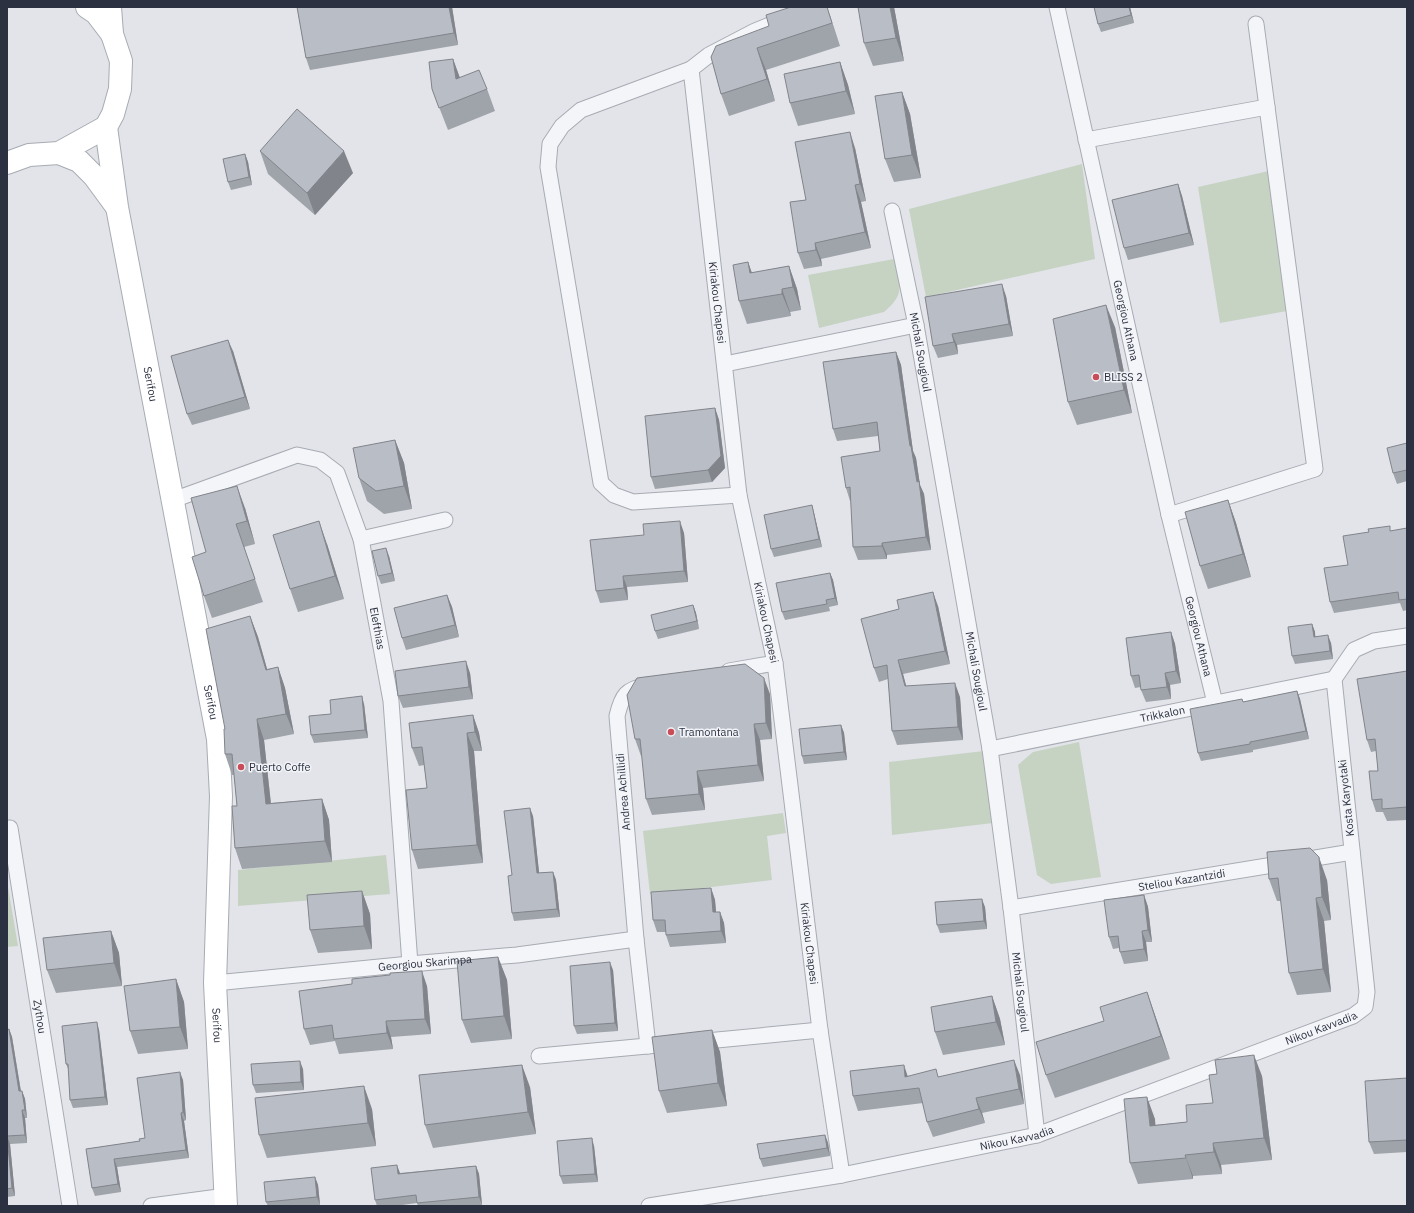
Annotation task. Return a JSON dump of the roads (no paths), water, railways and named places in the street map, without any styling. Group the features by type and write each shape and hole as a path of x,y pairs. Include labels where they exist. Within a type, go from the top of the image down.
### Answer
{"street":[{"path":"87,7 96,13 112,34"},
{"path":"7,163 29,155 59,153 106,127 113,114 120,89 121,61 112,34 110,7"},
{"path":"739,495 632,502 614,495 602,483 548,167 550,144 562,126 581,110 691,69 710,55 755,31 814,7"},
{"name":"Georgiou Athana","path":"1057,7 1168,515 1215,703"},
{"path":"1168,515 1315,469 1256,24"},
{"name":"Kiriakou Chapesi","path":"691,69 739,495 775,662 820,1030 842,1175"},
{"path":"1086,140 1267,107"},
{"name":"Serifou","path":"106,127 117,207 218,739 221,796 215,983 226,1201"},
{"path":"7,149 29,155"},
{"name":"Serifou","path":"59,153 79,161 94,176 117,207"},
{"name":"Michali Sougioul","path":"892,211 916,325 990,749 1011,908 1037,1135"},
{"path":"725,364 916,325"},
{"name":"Elefthias","path":"173,500 297,455 320,460 337,473 361,539 392,701 410,964"},
{"path":"361,539 445,520"},
{"path":"1334,679 1354,650 1374,641 1407,636"},
{"path":"713,673 775,662"},
{"name":"Trikkalon","path":"990,749 1334,679"},
{"name":"Kosta Karyotaki","path":"1334,679 1367,992 1365,1007"},
{"name":"Andrea Achillidi","path":"648,1046 636,939 617,716 621,698 634,687 666,682"},
{"name":"Zythou","path":"10,828 70,1206"},
{"name":"Steliou Kazantzidi","path":"1011,908 1352,852"},
{"name":"Georgiou Skarimpa","path":"215,983 516,955 636,939"},
{"name":"Nikou Kavvadia","path":"649,1206 842,1175 1037,1135 1353,1016 1365,1007"},
{"path":"539,1056 820,1030"},
{"path":"151,1206 226,1201"}],"place":[{"name":"BLISS 2","path":"1096,377"},
{"name":"Tramontana","path":"671,732"},
{"name":"Puerto Coffe","path":"241,767"}]}
